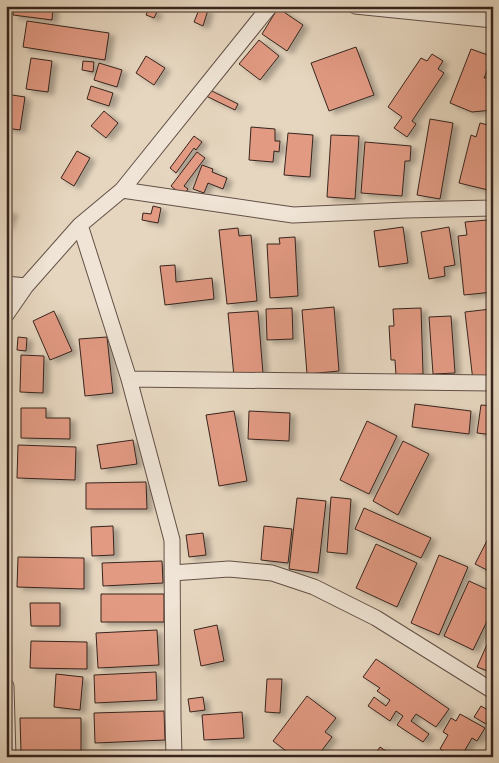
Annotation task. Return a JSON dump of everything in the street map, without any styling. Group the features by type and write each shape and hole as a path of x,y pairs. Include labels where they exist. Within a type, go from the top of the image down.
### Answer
{"street":[{"path":"6,315 26,286 80,225 122,190 270,6"},
{"path":"355,6 493,20"},
{"path":"122,190 293,215 493,208"},
{"path":"80,225 129,379 172,540 174,757"},
{"path":"6,284 26,286"},
{"path":"129,379 493,383"},
{"path":"172,573 229,569 272,573 314,587 376,618 493,690"},
{"path":"6,686 8,757"}],"building":[{"path":"14,6 53,6 52,20 13,15"},
{"path":"200,7 208,10 203,26 194,22"},
{"path":"149,8 157,12 154,18 146,15"},
{"path":"278,8 303,25 287,51 262,34"},
{"path":"27,21 109,33 105,60 23,47"},
{"path":"259,40 279,56 260,80 239,64"},
{"path":"356,47 374,95 329,111 311,63"},
{"path":"471,49 493,57 484,78 493,77 493,110 472,112 450,103"},
{"path":"432,54 443,61 438,69 444,73 412,121 416,124 407,137 394,128 402,117 388,107 421,58 427,61"},
{"path":"146,56 165,68 154,85 136,73"},
{"path":"31,58 52,61 48,92 26,89"},
{"path":"83,61 94,62 93,72 82,70"},
{"path":"99,63 122,70 117,87 94,80"},
{"path":"91,86 113,93 109,106 87,99"},
{"path":"210,90 238,104 235,110 206,96"},
{"path":"6,94 25,97 20,130 6,128"},
{"path":"104,111 118,123 106,138 91,126"},
{"path":"430,119 453,123 440,199 417,195"},
{"path":"489,121 493,122 493,172 488,190 459,183 471,135 476,137 480,123 488,125"},
{"path":"251,127 275,129 275,141 280,141 279,152 274,151 273,162 249,160"},
{"path":"288,133 313,135 310,177 284,175"},
{"path":"331,135 359,136 355,199 327,197"},
{"path":"194,136 202,142 196,150 194,148 176,173 170,168"},
{"path":"365,142 411,146 410,161 405,161 402,196 361,193"},
{"path":"77,151 90,158 74,186 61,178"},
{"path":"197,152 205,158 184,186 188,189 183,196 171,186"},
{"path":"202,165 213,169 212,172 227,178 223,189 208,183 204,193 193,189"},
{"path":"153,206 161,208 158,223 142,220 143,213 151,214"},
{"path":"6,210 12,212 6,229"},
{"path":"487,220 493,271 493,292 464,295 458,236 467,235 465,222"},
{"path":"403,227 408,263 379,267 374,231"},
{"path":"449,227 455,265 444,267 445,276 429,279 421,232"},
{"path":"238,228 239,236 251,235 257,301 227,304 219,230"},
{"path":"295,237 298,296 270,298 267,244 280,244 279,238"},
{"path":"175,265 176,282 212,278 214,299 165,305 160,266"},
{"path":"334,307 339,371 307,374 302,310"},
{"path":"292,308 293,339 267,340 266,309"},
{"path":"421,308 423,374 396,375 395,360 391,360 389,326 394,326 393,309"},
{"path":"491,309 493,323 493,378 473,381 465,312"},
{"path":"54,311 72,351 50,360 33,321"},
{"path":"258,311 263,374 234,377 228,313"},
{"path":"451,316 455,373 433,374 429,317"},
{"path":"18,337 27,338 26,351 17,350"},
{"path":"107,337 113,393 85,396 79,339"},
{"path":"21,355 44,356 43,393 20,392"},
{"path":"415,404 471,411 469,434 412,427"},
{"path":"481,405 493,406 493,435 477,433"},
{"path":"21,408 46,408 46,418 70,418 70,439 21,438"},
{"path":"234,411 247,481 219,486 206,415"},
{"path":"249,411 290,413 289,441 248,439"},
{"path":"367,421 397,436 369,494 340,480"},
{"path":"133,440 137,464 101,469 97,445"},
{"path":"403,441 429,454 398,515 373,501"},
{"path":"18,445 76,447 75,480 17,478"},
{"path":"146,482 147,509 86,509 86,483"},
{"path":"331,497 351,499 347,554 327,552"},
{"path":"297,498 326,501 318,573 289,569"},
{"path":"364,508 431,538 421,558 355,529"},
{"path":"113,526 114,555 92,556 91,527"},
{"path":"264,526 292,529 288,563 261,560"},
{"path":"493,529 493,573 475,564"},
{"path":"203,533 206,555 189,557 186,535"},
{"path":"376,544 417,563 397,607 356,588"},
{"path":"439,555 468,567 439,635 411,623"},
{"path":"18,557 84,558 84,589 17,587"},
{"path":"162,561 163,583 103,586 102,563"},
{"path":"469,581 493,592 493,609 473,650 444,636"},
{"path":"101,594 164,594 164,622 101,622"},
{"path":"30,603 60,603 60,626 31,626"},
{"path":"217,625 224,661 201,666 194,630"},
{"path":"157,630 159,665 98,668 96,633"},
{"path":"493,631 493,673 477,667"},
{"path":"31,641 87,642 87,669 30,668"},
{"path":"376,659 449,709 436,727 416,714 411,721 429,734 423,742 397,725 403,716 396,711 390,721 368,706 374,697 386,706 390,700 377,691 380,688 363,677"},
{"path":"156,672 157,700 95,703 94,675"},
{"path":"56,674 83,677 80,710 54,707"},
{"path":"267,679 282,679 280,713 265,712"},
{"path":"307,696 336,718 325,732 332,737 317,757 294,757 273,741"},
{"path":"203,697 205,710 190,712 188,699"},
{"path":"481,706 493,713 486,724 474,717"},
{"path":"164,711 165,740 95,743 94,713"},
{"path":"242,712 244,738 204,740 202,715"},
{"path":"460,714 485,728 477,741 472,738 461,757 454,757 440,749 448,735 443,732 451,718 456,721"},
{"path":"20,718 81,718 81,751 21,752"},
{"path":"380,747 395,757 373,757"},
{"path":"162,751 162,757 96,757"}]}
